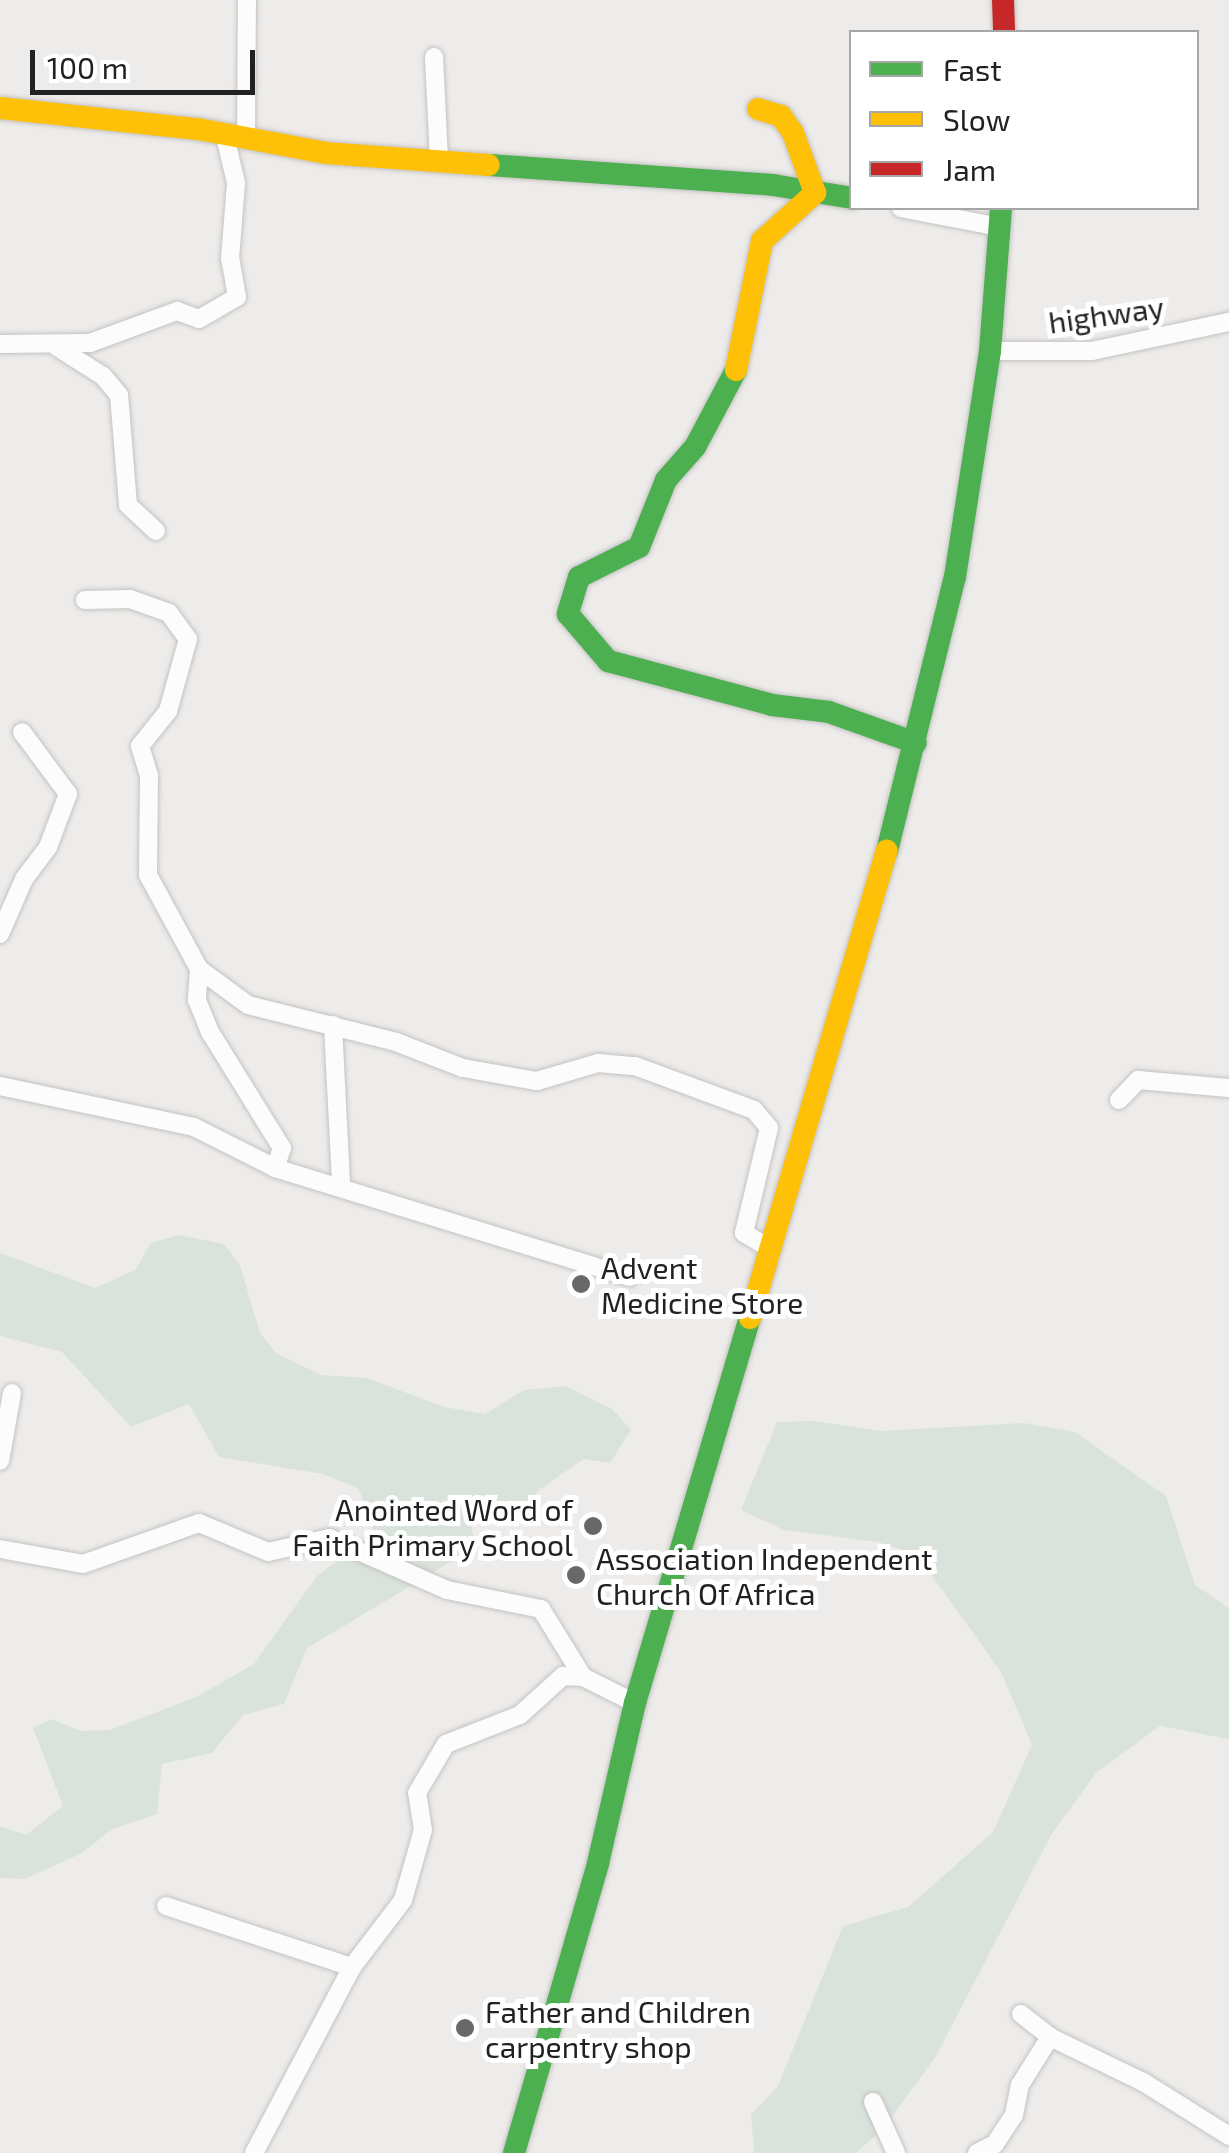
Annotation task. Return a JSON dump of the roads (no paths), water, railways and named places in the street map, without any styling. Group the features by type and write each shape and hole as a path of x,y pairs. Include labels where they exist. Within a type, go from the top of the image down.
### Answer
{"main road":[{"path":"1004,0 1004,30"},
{"path":"0,108 236,137 326,153 849,198"},
{"path":"758,109 781,116 816,193"},
{"path":"816,193 762,241 734,380 695,447 666,480 640,547 579,577 568,614 608,661 772,705 829,712 916,742"},
{"path":"514,2153 598,1862 635,1703 768,1247 865,935 916,742 955,577 990,351 1001,217"}],"street":[{"path":"0,344 57,347 90,343 177,311 200,319 236,298 230,259 247,0"},
{"path":"434,57 439,160"},
{"path":"923,210 1001,217"},
{"name":"highway","path":"990,351 1092,351 1229,322"},
{"path":"57,347 103,376 118,396 128,505 156,531"},
{"path":"84,600 130,599 169,613 188,638 168,711 140,746 149,776 148,875 199,969 248,1005 333,1024 513,1078 537,1080 598,1063 635,1066 754,1110 770,1128 744,1233 768,1247"},
{"path":"0,934 68,794 22,732"},
{"path":"199,969 197,1000 210,1032 282,1148 276,1168"},
{"path":"333,1024 341,1185"},
{"path":"1119,1100 1138,1080 1229,1088"},
{"path":"0,1086 194,1127 276,1168 630,1277"},
{"path":"0,1461 12,1393"},
{"path":"0,1549 83,1564 199,1523 268,1552 329,1538 447,1590 541,1609 582,1677"},
{"path":"254,2153 352,1967 403,1900 423,1830 417,1793 446,1744 520,1716 563,1676 582,1677 635,1703"},
{"path":"166,1906 352,1967"},
{"path":"1021,2014 1050,2037 1143,2082 1229,2136"},
{"path":"976,2153 995,2144 1014,2115 1020,2086 1050,2037"},
{"path":"873,2102 896,2153"}],"place":[{"name":"Advent Medicine Store","path":"581,1284"},
{"name":"Anointed Word of Faith Primary School","path":"593,1526"},
{"name":"Association Independent Church Of Africa","path":"576,1575"},
{"name":"Father and Children carpentry shop","path":"465,2028"}]}
